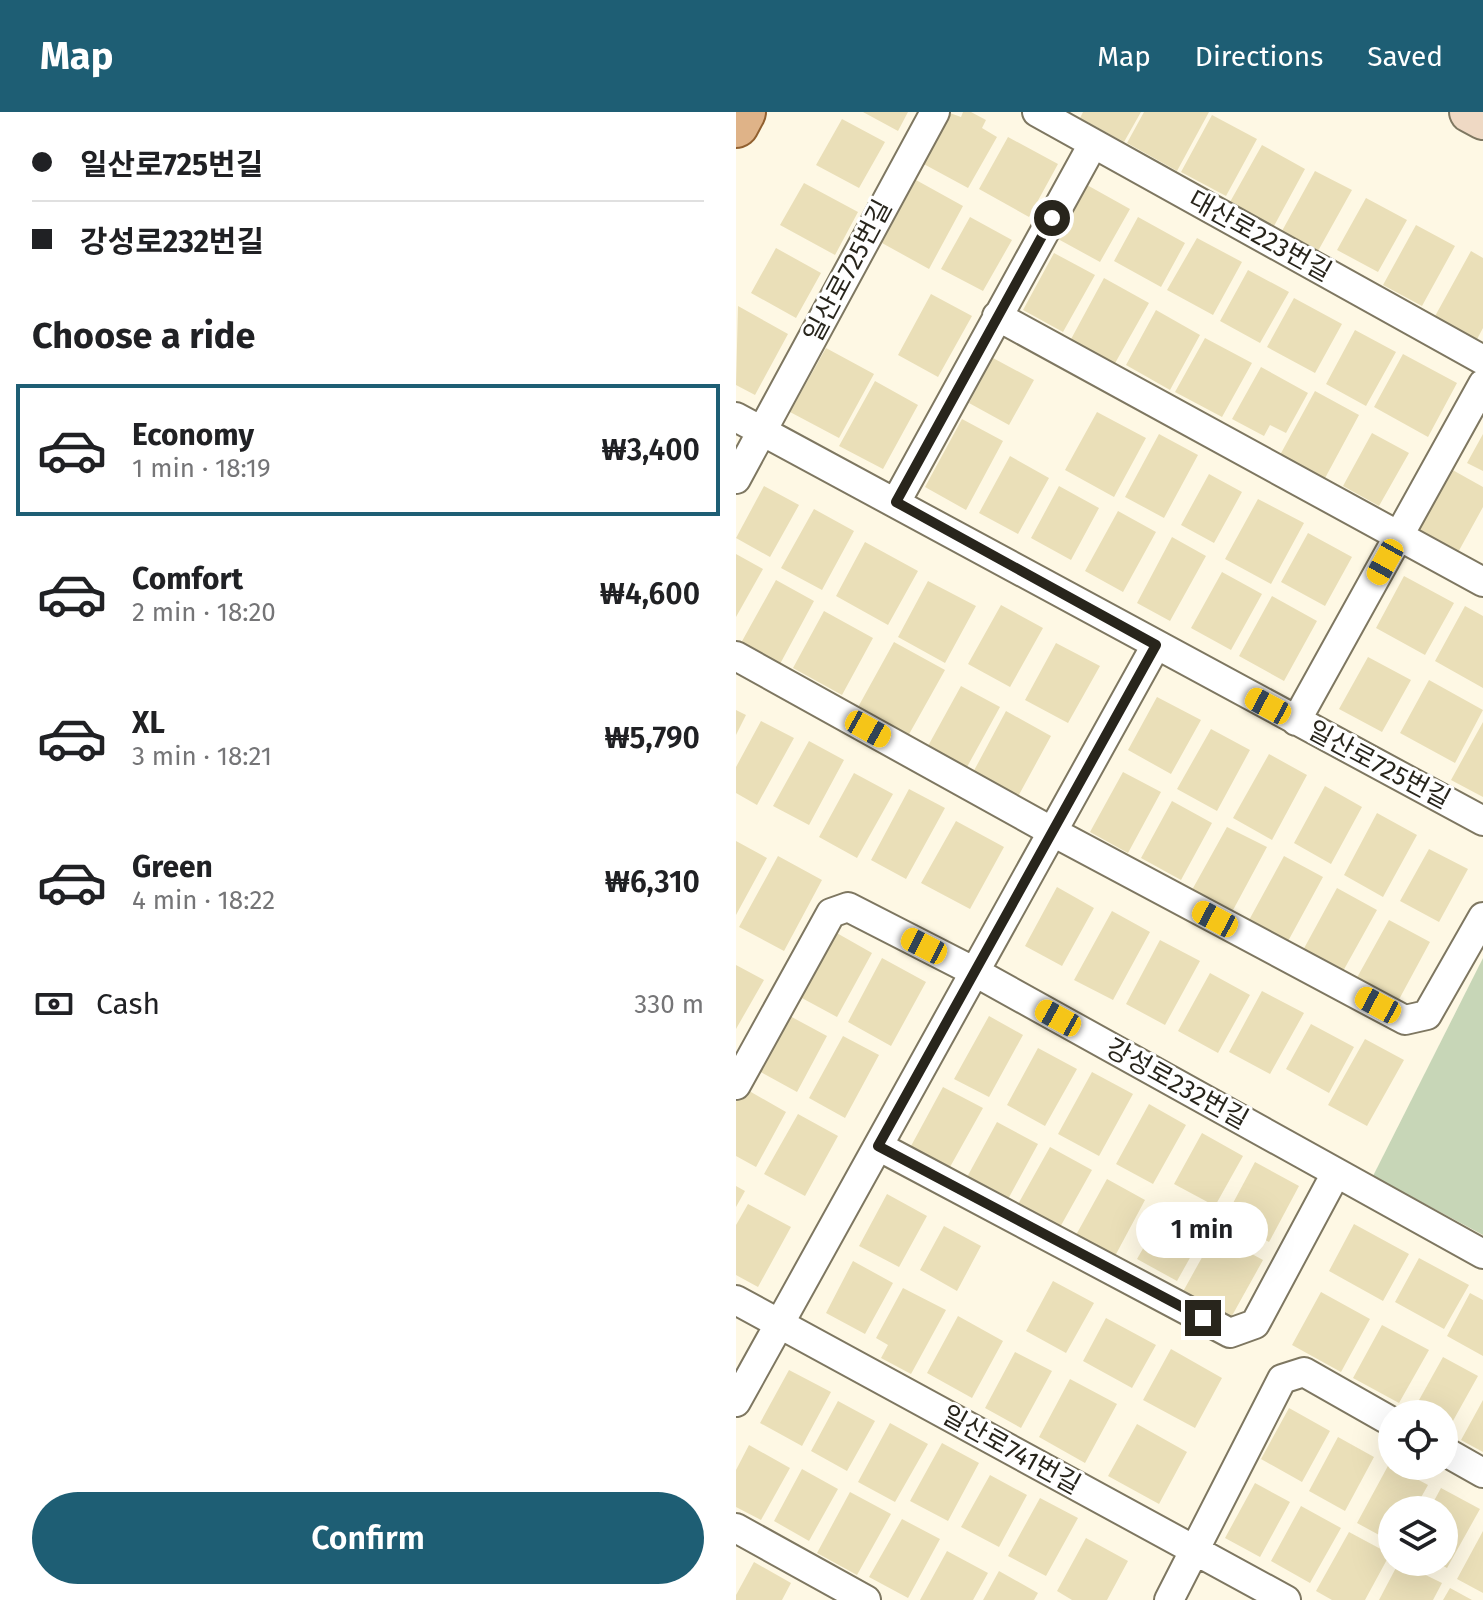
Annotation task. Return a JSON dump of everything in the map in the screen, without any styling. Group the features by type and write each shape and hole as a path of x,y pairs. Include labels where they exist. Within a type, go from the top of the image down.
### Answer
{"main road":[{"path":"736,125 743,112"},
{"path":"1470,112 1483,119"}],"street":[{"name":"일산로725번길","path":"736,479 935,112"},
{"name":"대산로223번길","path":"1037,112 1483,360"},
{"path":"896,502 1093,144"},
{"path":"997,316 1483,582"},
{"path":"1296,721 1483,384"},
{"name":"일산로725번길","path":"736,417 1483,821"},
{"path":"736,1402 1156,645"},
{"path":"736,656 1053,832 1405,1020 1427,1015 1483,917"},
{"name":"강성로232번길","path":"736,1085 831,913 848,907 975,972 1483,1254"},
{"path":"878,1146 1230,1333 1255,1324 1336,1173"},
{"name":"일산로741번길","path":"736,1300 1286,1600"},
{"path":"1169,1600 1282,1379 1304,1372 1378,1414"},
{"path":"1458,1459 1483,1473"},
{"path":"736,1528 866,1600"}],"green space":[{"path":"1483,958 1483,1235 1373,1176"}],"building":[{"path":"863,112 908,112 898,131"},
{"path":"947,112 961,117 963,112 971,112 986,120 982,128 997,137 968,188 920,162"},
{"path":"1083,112 1141,112 1124,142 1080,118"},
{"path":"1144,112 1209,112 1177,171 1127,143"},
{"path":"1212,115 1257,139 1226,196 1181,172"},
{"path":"842,119 885,142 859,188 816,165"},
{"path":"1008,137 1058,164 1029,217 979,189"},
{"path":"1262,145 1305,169 1274,226 1230,202"},
{"path":"1315,171 1352,190 1318,251 1282,231"},
{"path":"916,180 963,206 929,269 882,243"},
{"path":"804,183 858,212 835,255 780,225"},
{"path":"1087,185 1130,209 1100,262 1058,239"},
{"path":"1366,198 1407,220 1378,272 1337,250"},
{"path":"970,217 1012,240 983,291 941,269"},
{"path":"1138,217 1185,243 1161,287 1114,261"},
{"path":"1416,225 1455,246 1422,306 1383,285"},
{"path":"1197,238 1242,262 1213,315 1167,290"},
{"path":"776,248 821,273 796,318 751,293"},
{"path":"1471,251 1483,258 1483,328 1476,341 1434,318"},
{"path":"1054,253 1095,275 1063,332 1023,310"},
{"path":"1248,270 1289,292 1260,343 1220,321"},
{"path":"1104,278 1149,303 1114,365 1070,341"},
{"path":"931,294 972,316 938,377 898,355"},
{"path":"1294,298 1342,324 1315,373 1267,347"},
{"path":"738,306 788,334 755,395 736,385"},
{"path":"1156,310 1200,335 1170,390 1126,365"},
{"path":"1355,330 1396,352 1366,406 1326,384"},
{"path":"1205,338 1252,363 1222,417 1175,392"},
{"path":"826,348 874,374 839,438 790,412"},
{"path":"1403,354 1457,383 1428,437 1374,407"},
{"path":"993,358 1034,380 1009,425 969,403"},
{"path":"1261,367 1308,393 1286,433 1270,425 1264,436 1232,419"},
{"path":"875,381 918,405 883,469 839,446"},
{"path":"1315,391 1359,415 1324,480 1280,455"},
{"path":"1097,412 1146,438 1114,497 1065,470"},
{"path":"962,419 1003,441 966,510 925,487"},
{"path":"1372,433 1409,453 1379,506 1343,486"},
{"path":"1159,434 1198,455 1164,518 1125,497"},
{"path":"1483,434 1483,471 1467,463"},
{"path":"1010,456 1049,478 1018,534 979,513"},
{"path":"1449,468 1483,487 1483,507 1456,556 1413,533"},
{"path":"1209,474 1242,492 1214,543 1181,525"},
{"path":"764,486 799,505 770,557 736,538"},
{"path":"1059,486 1099,508 1071,560 1031,538"},
{"path":"1258,499 1304,523 1271,584 1225,559"},
{"path":"814,509 854,531 822,590 781,568"},
{"path":"1118,511 1156,532 1123,592 1085,571"},
{"path":"1308,533 1352,557 1325,606 1281,582"},
{"path":"1172,537 1206,556 1170,621 1137,603"},
{"path":"865,542 918,571 888,625 836,596"},
{"path":"736,554 763,569 736,617"},
{"path":"1222,572 1262,594 1231,650 1191,628"},
{"path":"1404,576 1454,603 1425,655 1376,628"},
{"path":"776,580 814,601 780,664 741,643"},
{"path":"928,581 976,606 945,663 898,637"},
{"path":"1272,596 1317,621 1284,681 1239,656"},
{"path":"1001,605 1043,628 1010,687 968,664"},
{"path":"1465,606 1483,616 1483,688 1435,661"},
{"path":"824,611 873,638 842,695 793,668"},
{"path":"894,642 945,670 903,745 852,718"},
{"path":"1056,643 1100,666 1068,723 1025,700"},
{"path":"1368,657 1411,680 1382,732 1339,709"},
{"path":"1429,680 1483,710 1455,763 1400,733"},
{"path":"961,686 1000,707 967,767 928,746"},
{"path":"1157,697 1201,720 1171,774 1128,750"},
{"path":"736,710 746,715 736,735"},
{"path":"1006,711 1051,736 1015,802 970,778"},
{"path":"761,721 794,738 757,805 736,793 736,767"},
{"path":"1483,722 1483,797 1451,780"},
{"path":"1211,729 1250,750 1217,811 1177,789"},
{"path":"809,741 844,760 809,825 773,806"},
{"path":"1269,754 1307,775 1272,840 1233,818"},
{"path":"1123,772 1161,792 1128,853 1090,832"},
{"path":"854,773 893,794 857,858 819,837"},
{"path":"1325,786 1362,807 1331,864 1294,843"},
{"path":"909,789 945,808 906,879 871,860"},
{"path":"1172,801 1212,823 1181,880 1141,858"},
{"path":"1377,813 1417,835 1383,897 1344,875"},
{"path":"956,821 1004,847 970,909 921,883"},
{"path":"1227,827 1267,847 1232,912 1192,890"},
{"path":"736,841 767,858 736,915"},
{"path":"1429,849 1468,869 1439,922 1400,901"},
{"path":"778,856 822,880 784,951 739,927"},
{"path":"1284,856 1323,877 1287,943 1248,922"},
{"path":"1057,887 1094,908 1062,966 1025,946"},
{"path":"1337,888 1377,910 1342,973 1302,952"},
{"path":"1112,911 1150,932 1113,1000 1074,980"},
{"path":"1389,920 1430,942 1396,1005 1354,983"},
{"path":"835,932 872,953 837,1017 800,997"},
{"path":"1160,940 1200,961 1165,1025 1126,1004"},
{"path":"882,958 926,982 891,1046 848,1022"},
{"path":"736,965 764,980 736,1029"},
{"path":"1210,973 1250,995 1218,1053 1178,1031"},
{"path":"1262,991 1304,1013 1270,1074 1229,1052"},
{"path":"788,1015 827,1036 797,1092 757,1070"},
{"path":"989,1016 1023,1035 989,1097 954,1079"},
{"path":"1311,1024 1354,1047 1329,1093 1286,1069"},
{"path":"843,1036 879,1055 845,1118 809,1098"},
{"path":"1365,1039 1404,1060 1367,1126 1328,1105"},
{"path":"1038,1048 1077,1069 1045,1126 1007,1105"},
{"path":"1092,1072 1133,1094 1099,1156 1058,1134"},
{"path":"943,1087 983,1108 950,1167 911,1146"},
{"path":"744,1088 786,1112 756,1167 736,1156 736,1102"},
{"path":"1149,1104 1186,1125 1153,1184 1116,1164"},
{"path":"798,1114 838,1136 805,1196 764,1174"},
{"path":"997,1122 1038,1144 1007,1201 966,1179"},
{"path":"1202,1133 1243,1156 1215,1206 1174,1184"},
{"path":"1050,1147 1092,1170 1059,1229 1017,1206"},
{"path":"1255,1162 1299,1186 1269,1242 1225,1218"},
{"path":"1107,1179 1145,1200 1115,1256 1076,1235"},
{"path":"736,1186 745,1191 736,1207"},
{"path":"887,1194 927,1216 899,1267 859,1246"},
{"path":"748,1204 791,1227 758,1287 736,1275 736,1225"},
{"path":"1165,1210 1205,1231 1177,1281 1137,1259"},
{"path":"1354,1224 1409,1254 1383,1301 1329,1271"},
{"path":"944,1226 981,1246 957,1291 920,1270"},
{"path":"1215,1234 1263,1260 1228,1323 1180,1297"},
{"path":"1419,1258 1469,1285 1444,1329 1395,1302"},
{"path":"853,1261 893,1283 865,1334 826,1313"},
{"path":"1053,1281 1094,1303 1066,1353 1026,1331"},
{"path":"903,1288 946,1310 911,1374 881,1358 888,1345 876,1338"},
{"path":"1321,1292 1370,1319 1341,1372 1292,1345"},
{"path":"1470,1293 1483,1300 1483,1356 1447,1336"},
{"path":"958,1316 1003,1341 972,1398 927,1373"},
{"path":"1106,1318 1156,1345 1132,1388 1083,1361"},
{"path":"1382,1325 1429,1350 1401,1400 1393,1400 1353,1378"},
{"path":"1171,1349 1222,1378 1195,1428 1143,1400"},
{"path":"1015,1352 1052,1371 1021,1428 985,1408"},
{"path":"1443,1357 1478,1376 1458,1412 1458,1400 1419,1400"},
{"path":"789,1370 831,1392 802,1446 760,1423"},
{"path":"1070,1379 1117,1404 1085,1463 1039,1437"},
{"path":"1483,1400 1483,1452 1461,1440"},
{"path":"838,1401 875,1421 847,1471 811,1451"},
{"path":"1289,1408 1330,1431 1302,1482 1261,1459"},
{"path":"890,1423 928,1444 895,1502 858,1482"},
{"path":"1137,1424 1187,1452 1159,1504 1108,1476"},
{"path":"1338,1437 1374,1457 1345,1511 1309,1491"},
{"path":"942,1443 979,1463 948,1521 910,1501"},
{"path":"749,1445 790,1468 761,1520 736,1507 736,1470"},
{"path":"802,1469 838,1489 809,1541 774,1521"},
{"path":"990,1475 1027,1495 999,1547 961,1527"},
{"path":"1380,1480 1419,1480 1428,1485 1422,1496 1378,1496 1378,1534 1357,1523"},
{"path":"1255,1483 1290,1502 1260,1557 1225,1538"},
{"path":"1441,1488 1456,1496 1437,1496"},
{"path":"850,1492 891,1514 857,1575 817,1553"},
{"path":"1458,1497 1480,1509 1458,1548"},
{"path":"1040,1498 1078,1518 1046,1576 1008,1556"},
{"path":"1301,1506 1341,1528 1310,1583 1271,1561"},
{"path":"902,1519 940,1539 908,1598 869,1577"},
{"path":"1483,1531 1483,1593 1457,1579"},
{"path":"1349,1532 1378,1548 1378,1576 1365,1600 1332,1600 1316,1591"},
{"path":"1086,1538 1128,1561 1107,1600 1072,1600 1057,1591"},
{"path":"947,1551 988,1573 973,1600 920,1600"},
{"path":"754,1562 791,1583 782,1600 736,1600"},
{"path":"999,1571 1038,1593 1034,1600 983,1600"},
{"path":"1392,1576 1428,1576 1442,1583 1433,1600 1379,1600"},
{"path":"1450,1588 1472,1600 1443,1600"}],"route":[{"path":"1052,218 896,502 1156,645 878,1146 1203,1318"}]}
